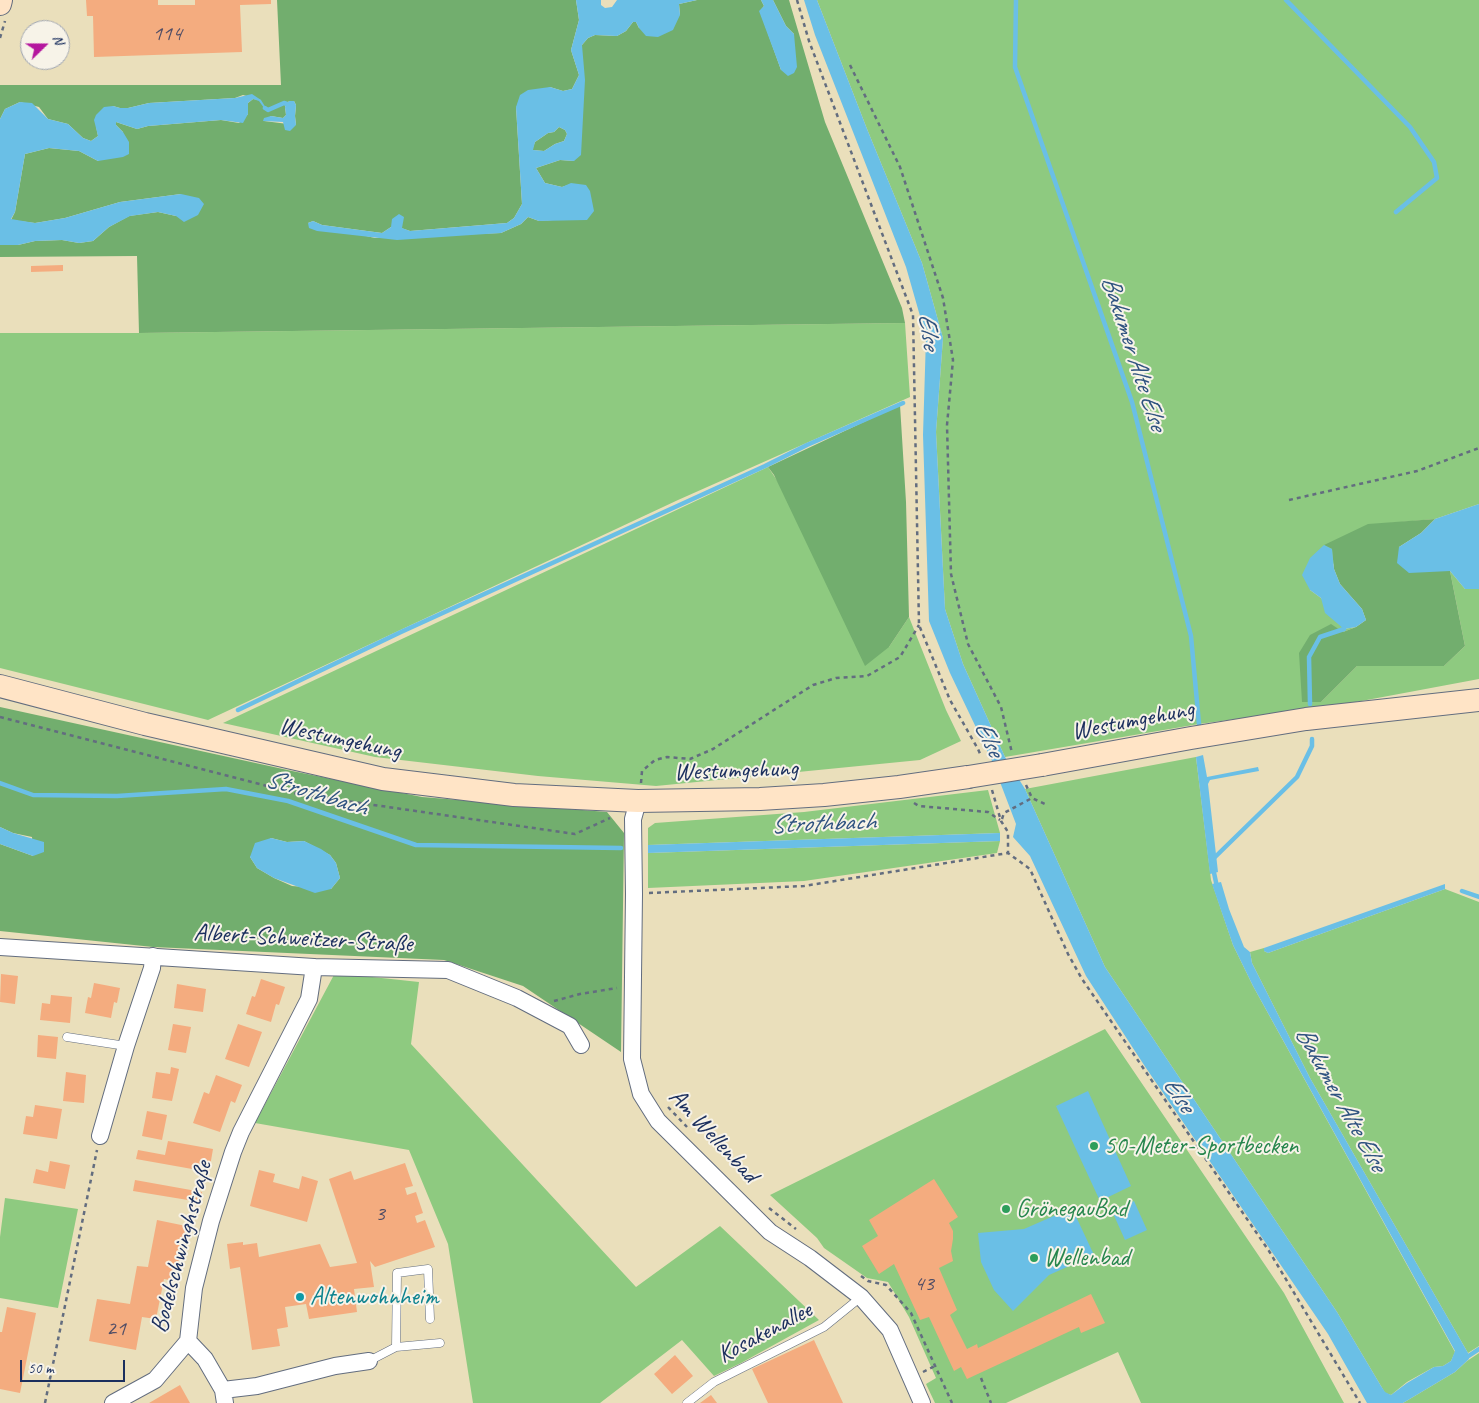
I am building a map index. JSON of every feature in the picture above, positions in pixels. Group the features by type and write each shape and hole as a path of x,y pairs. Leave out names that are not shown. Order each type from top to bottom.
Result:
{"main road":[{"path":"0,4 1,0"},
{"name":"Westumgehung","path":"0,686 145,724 384,779 636,810 899,788 1042,766 1201,736 1306,719 1479,700"}],"street":[{"name":"Am Wellenbad","path":"636,810 632,1059 641,1094 658,1121 770,1232 810,1258 861,1297 890,1330 922,1403"},
{"name":"Albert-Schweitzer-Straße","path":"0,947 314,967 448,970 517,998 570,1026 581,1045"},
{"path":"100,1136 126,1046 152,968 153,956"},
{"name":"Bodelschwinghstraße","path":"113,1403 155,1380 188,1341 194,1288 211,1221 233,1152 241,1132 309,999 314,967"},
{"path":"188,1341 205,1359 224,1396 335,1366 369,1361"}],"lane":[{"path":"67,1037 126,1046"},
{"path":"396,1347 396,1273 428,1270 430,1319"},
{"name":"Kosakenallee","path":"687,1403 714,1382 824,1327 861,1297"},
{"path":"369,1361 396,1347 440,1343"}],"path":[{"path":"797,0 809,41 913,316 919,625 950,700 978,749 981,758"},
{"path":"850,65 900,167 943,298 953,360 947,425 952,574 959,612 968,644 1000,707 1012,753"},
{"path":"1289,500 1417,471 1479,448"},
{"path":"0,717 298,794 575,834 614,817 636,810 642,771 655,760 667,757 690,759 714,749 813,685 836,678 867,676 900,658 919,625"},
{"path":"1024,780 1031,799"},
{"path":"990,784 1001,821"},
{"path":"910,798 919,806 988,812 996,816 1008,832 1008,853"},
{"path":"1001,821 1004,813 1031,799 1047,805"},
{"path":"634,894 804,886 1008,853 1030,869 1068,954 1082,979 1269,1251 1360,1403"},
{"path":"535,1007 580,994 633,986"},
{"path":"668,1107 688,1127"},
{"path":"45,1403 100,1136"},
{"path":"768,1207 797,1230"},
{"path":"860,1276 886,1285 911,1313 952,1403"},
{"path":"981,1378 991,1402 986,1403"}],"green space":[{"path":"277,0 576,0 579,20 571,50 579,75 572,89 563,91 550,87 516,107 522,204 514,218 507,223 410,231 391,227 382,233 322,225 313,221 308,223 375,238 501,233 521,224 528,217 539,221 553,220 571,184 562,187 545,183 536,168 560,160 574,161 582,45 588,38 595,35 617,36 626,31 633,22 636,22 639,28 680,15 679,4 697,0 761,0 764,6 760,11 781,70 794,34 786,26 773,0 789,0 825,122 902,308 905,323 139,333 137,256 0,257 0,245 18,245 35,241 62,240 79,243 93,241 109,227 129,216 158,212 176,216 181,194 120,202 65,218 35,223 11,220 15,212 25,154 49,148 79,151 98,161 123,132 116,125 116,122 137,129 148,126 221,120 239,123 248,114 248,103 253,99 261,100 243,95 235,98 149,103 128,108 113,106 96,126 98,136 91,141 83,138 68,124 48,119 39,107 20,102 5,109 0,119 0,85 281,85","holes":["289,101 294,101 296,105 296,125 264,121 271,116 283,118 286,115 285,107"]},
{"path":"817,0 1479,0 1479,504 1435,519 1368,525 1310,590 1321,598 1344,629 1356,627 1343,632 1321,702 1357,666 1444,666 1465,646 1450,571 1465,589 1479,589 1479,679 1340,705 1199,724 1005,757 963,664 945,609 936,432 943,338 922,263"},
{"path":"559,127 565,130 567,134 564,141 544,151 532,150 535,142 548,133 554,132"},
{"path":"905,323 910,397 678,500 208,720 0,668 0,333 139,333"},
{"path":"900,405 906,502 909,617 889,647 865,666 774,475 768,467"},
{"path":"768,467 889,647 909,617 946,710 961,741 920,760 656,786 538,776 375,757 223,723"},
{"path":"1435,519 1421,533 1399,547 1432,571 1450,571 1465,646 1444,666 1357,666 1321,702 1302,702 1299,653 1310,635 1331,624 1343,632 1356,627 1366,620 1362,609 1340,584 1334,569 1332,549 1324,545 1368,524"},
{"path":"0,707 292,771 422,797 607,812 624,833 621,1052 523,986 444,960 153,947 0,931 0,844 33,856 32,837 13,833 0,827","holes":["271,838 287,842 304,841 330,855 336,863 340,878 331,889 292,886 257,868 250,857"]},
{"path":"1196,757 1211,880 1233,945 1253,986 1455,1352 1451,1361 1443,1366 1434,1367 1407,1382 1391,1395 1385,1393 1337,1312 1105,967 1025,789"},
{"path":"988,790 1000,833 648,845 648,828 655,823 804,812"},
{"path":"1000,841 997,853 804,881 648,888 648,853"},
{"path":"1445,889 1479,902 1479,1346 1468,1353 1310,1078 1252,963 1250,952 1264,948 1264,951 1268,953"},
{"path":"335,973 419,982 411,1044 636,1287 720,1226 819,1320 714,1376 682,1340 600,1403 473,1403 448,1244 409,1150 255,1123"},
{"name":"GrönegauBad","path":"1105,1029 1284,1293 1344,1403 1141,1403 1118,1352 1006,1403 935,1403 926,1384 936,1378 909,1317 888,1282 867,1278 824,1248 817,1238 770,1195"},
{"path":"5,1198 78,1209 58,1308 0,1298 0,1237"},
{"path":"1479,1353 1479,1403 1403,1403 1455,1372"}],"water":[{"path":"576,0 601,0 601,5 605,8 612,7 617,0 697,0 679,4 680,15 673,30 658,37 646,36 636,22 633,22 626,31 617,36 595,35 588,38 582,45 585,80 581,155 574,161 560,160 536,168 545,183 562,187 571,183 586,185 590,191 594,211 587,220 539,221 528,217 521,224 501,233 397,240 317,231 309,228 308,223 313,221 322,225 382,233 391,227 392,219 399,214 404,217 402,228 410,231 507,223 514,218 522,204 516,107 520,95 528,90 550,87 563,91 572,89 579,75 571,50 579,20","holes":["559,127 565,130 567,134 564,141 544,151 533,150 535,142 548,133 554,132"]},
{"path":"761,0 773,0 786,26 794,34 797,67 794,73 788,76 781,70 759,11 764,6"},
{"name":"Else","path":"804,0 817,0 922,263 943,338 936,432 945,609 963,664 1005,757 1025,789 1105,967 1337,1312 1385,1392 1391,1395 1434,1367 1443,1366 1451,1361 1455,1351 1253,986 1233,945 1212,884 1221,882 1244,947 1250,952 1252,963 1310,1078 1468,1353 1469,1359 1455,1372 1403,1403 1367,1403 1328,1334 1146,1068 1086,976 1030,856 1013,837 1016,824 992,761 950,673 929,621 923,435 926,337 906,267 815,35"},
{"path":"252,94 261,100 266,108 259,101 253,99 248,103 248,114 243,123 221,120 148,126 137,129 116,122 116,125 129,142 129,154 123,157 98,161 79,151 49,148 25,154 15,212 11,219 35,223 65,218 120,202 181,194 199,198 204,204 198,215 184,222 176,216 158,212 130,216 109,227 93,241 79,243 62,240 35,241 18,245 0,245 0,119 5,109 20,102 32,103 48,119 68,124 83,138 91,141 98,136 94,120 104,107 128,108 149,103 235,98"},
{"path":"289,101 294,101 296,105 296,125 290,131 285,130 283,122 263,121 264,118 271,116 283,118 286,115 285,107"},
{"path":"1479,504 1479,589 1465,589 1450,571 1409,573 1397,563 1399,547 1421,533 1435,519"},
{"path":"1324,545 1332,549 1334,569 1340,584 1362,609 1366,620 1356,627 1344,629 1325,613 1321,598 1310,590 1302,575 1310,558"},
{"path":"1203,755 1207,777 1258,767 1259,771 1210,780 1208,784 1218,872 1210,874 1196,757"},
{"path":"0,827 44,842 44,852 33,856 0,844"},
{"path":"1000,833 1000,841 648,853 648,845"},
{"path":"271,838 287,842 304,841 321,849 330,855 336,863 340,878 331,889 315,893 274,878 257,868 250,857 255,843"},
{"path":"1445,884 1445,889 1268,953 1264,951 1264,948"},
{"name":"50-Meter-Sportbecken","path":"1088,1091 1131,1186 1100,1201 1056,1106"},
{"path":"1134,1201 1147,1230 1125,1240 1112,1211"},
{"name":"Wellenbad","path":"1072,1208 1094,1255 1049,1275 1013,1311 994,1290 981,1262 978,1233 1024,1229"}],"building":[{"path":"86,0 158,0 158,5 195,5 195,0 271,0 271,4 240,5 242,52 94,57 93,16 87,16"},
{"path":"63,265 63,271 31,272 31,266"},
{"path":"1,974 18,976 15,1004 0,1002"},
{"path":"261,979 285,987 279,1005 276,1004 271,1022 246,1014 252,996 255,997"},
{"path":"94,983 120,988 117,1003 114,1002 111,1018 85,1013 88,997 91,998"},
{"path":"177,984 206,989 203,1012 174,1008"},
{"path":"51,995 72,997 70,1023 40,1020 42,1003 50,1004"},
{"path":"173,1024 191,1027 186,1053 168,1050"},
{"path":"238,1024 262,1032 249,1067 225,1059"},
{"path":"38,1035 58,1037 56,1059 37,1057"},
{"path":"171,1067 179,1069 172,1101 152,1098 156,1072 170,1074"},
{"path":"66,1072 86,1075 84,1103 63,1101"},
{"path":"216,1075 242,1085 235,1103 231,1101 220,1132 193,1123 204,1092 209,1094"},
{"path":"35,1105 62,1109 57,1139 23,1134 26,1116 33,1117"},
{"path":"147,1111 167,1115 162,1140 142,1136"},
{"path":"168,1141 213,1149 209,1172 136,1159 138,1150 165,1155"},
{"path":"50,1161 70,1165 65,1189 33,1183 36,1169 48,1172"},
{"path":"405,1163 413,1186 405,1188 407,1195 416,1192 423,1213 415,1216 417,1223 425,1220 435,1247 375,1267 370,1261 374,1287 354,1289 357,1312 309,1319 306,1304 285,1307 288,1327 277,1329 280,1346 252,1350 240,1267 230,1269 227,1244 243,1242 243,1245 257,1243 259,1257 320,1244 330,1267 357,1263 329,1179 351,1171 354,1180"},
{"path":"259,1170 275,1174 273,1182 299,1189 302,1176 318,1181 307,1222 250,1206"},
{"name":"GrönegauBad","path":"934,1179 958,1217 949,1223 953,1231 951,1251 953,1261 939,1268 957,1310 950,1315 967,1349 977,1344 978,1348 1091,1294 1105,1323 1081,1333 1079,1327 967,1379 961,1367 954,1371 929,1317 920,1320 894,1264 879,1274 862,1246 878,1236 869,1220"},
{"path":"135,1180 202,1192 200,1202 133,1191"},
{"path":"157,1220 186,1226 175,1281 164,1279 156,1319 142,1317 136,1350 89,1341 97,1299 130,1304 137,1266 148,1267"},
{"path":"7,1307 36,1313 20,1393 0,1389 0,1332 2,1332"},
{"path":"814,1340 843,1403 768,1403 752,1369"},
{"path":"675,1355 693,1376 672,1394 654,1374"},
{"path":"180,1385 190,1403 149,1403"},
{"path":"711,1395 717,1403 700,1403"}],"waterway":[{"name":"Bakumer Alte Else","path":"1016,0 1015,67 1132,402 1191,636 1199,724"},
{"path":"1286,0 1410,127 1434,162 1437,178 1396,212"},
{"path":"265,108 268,110 284,103 287,104"},
{"path":"238,710 401,632 765,466 807,445 903,403"},
{"path":"1310,704 1309,657 1320,637 1344,629"},
{"path":"1212,860 1297,777 1312,746 1312,739"},
{"name":"Strothbach","path":"0,783 33,795 117,796 226,789 288,801 416,845 621,848"},
{"name":"Bakumer Alte Else","path":"1213,868 1217,887"},
{"path":"1462,891 1479,897"},
{"path":"1464,1359 1479,1349"}],"place":[{"name":"50-Meter-Sportbecken","path":"1094,1146"},
{"name":"GrönegauBad","path":"1006,1209"},
{"name":"Wellenbad","path":"1034,1258"},
{"name":"Altenwohnheim","path":"300,1297"}]}
